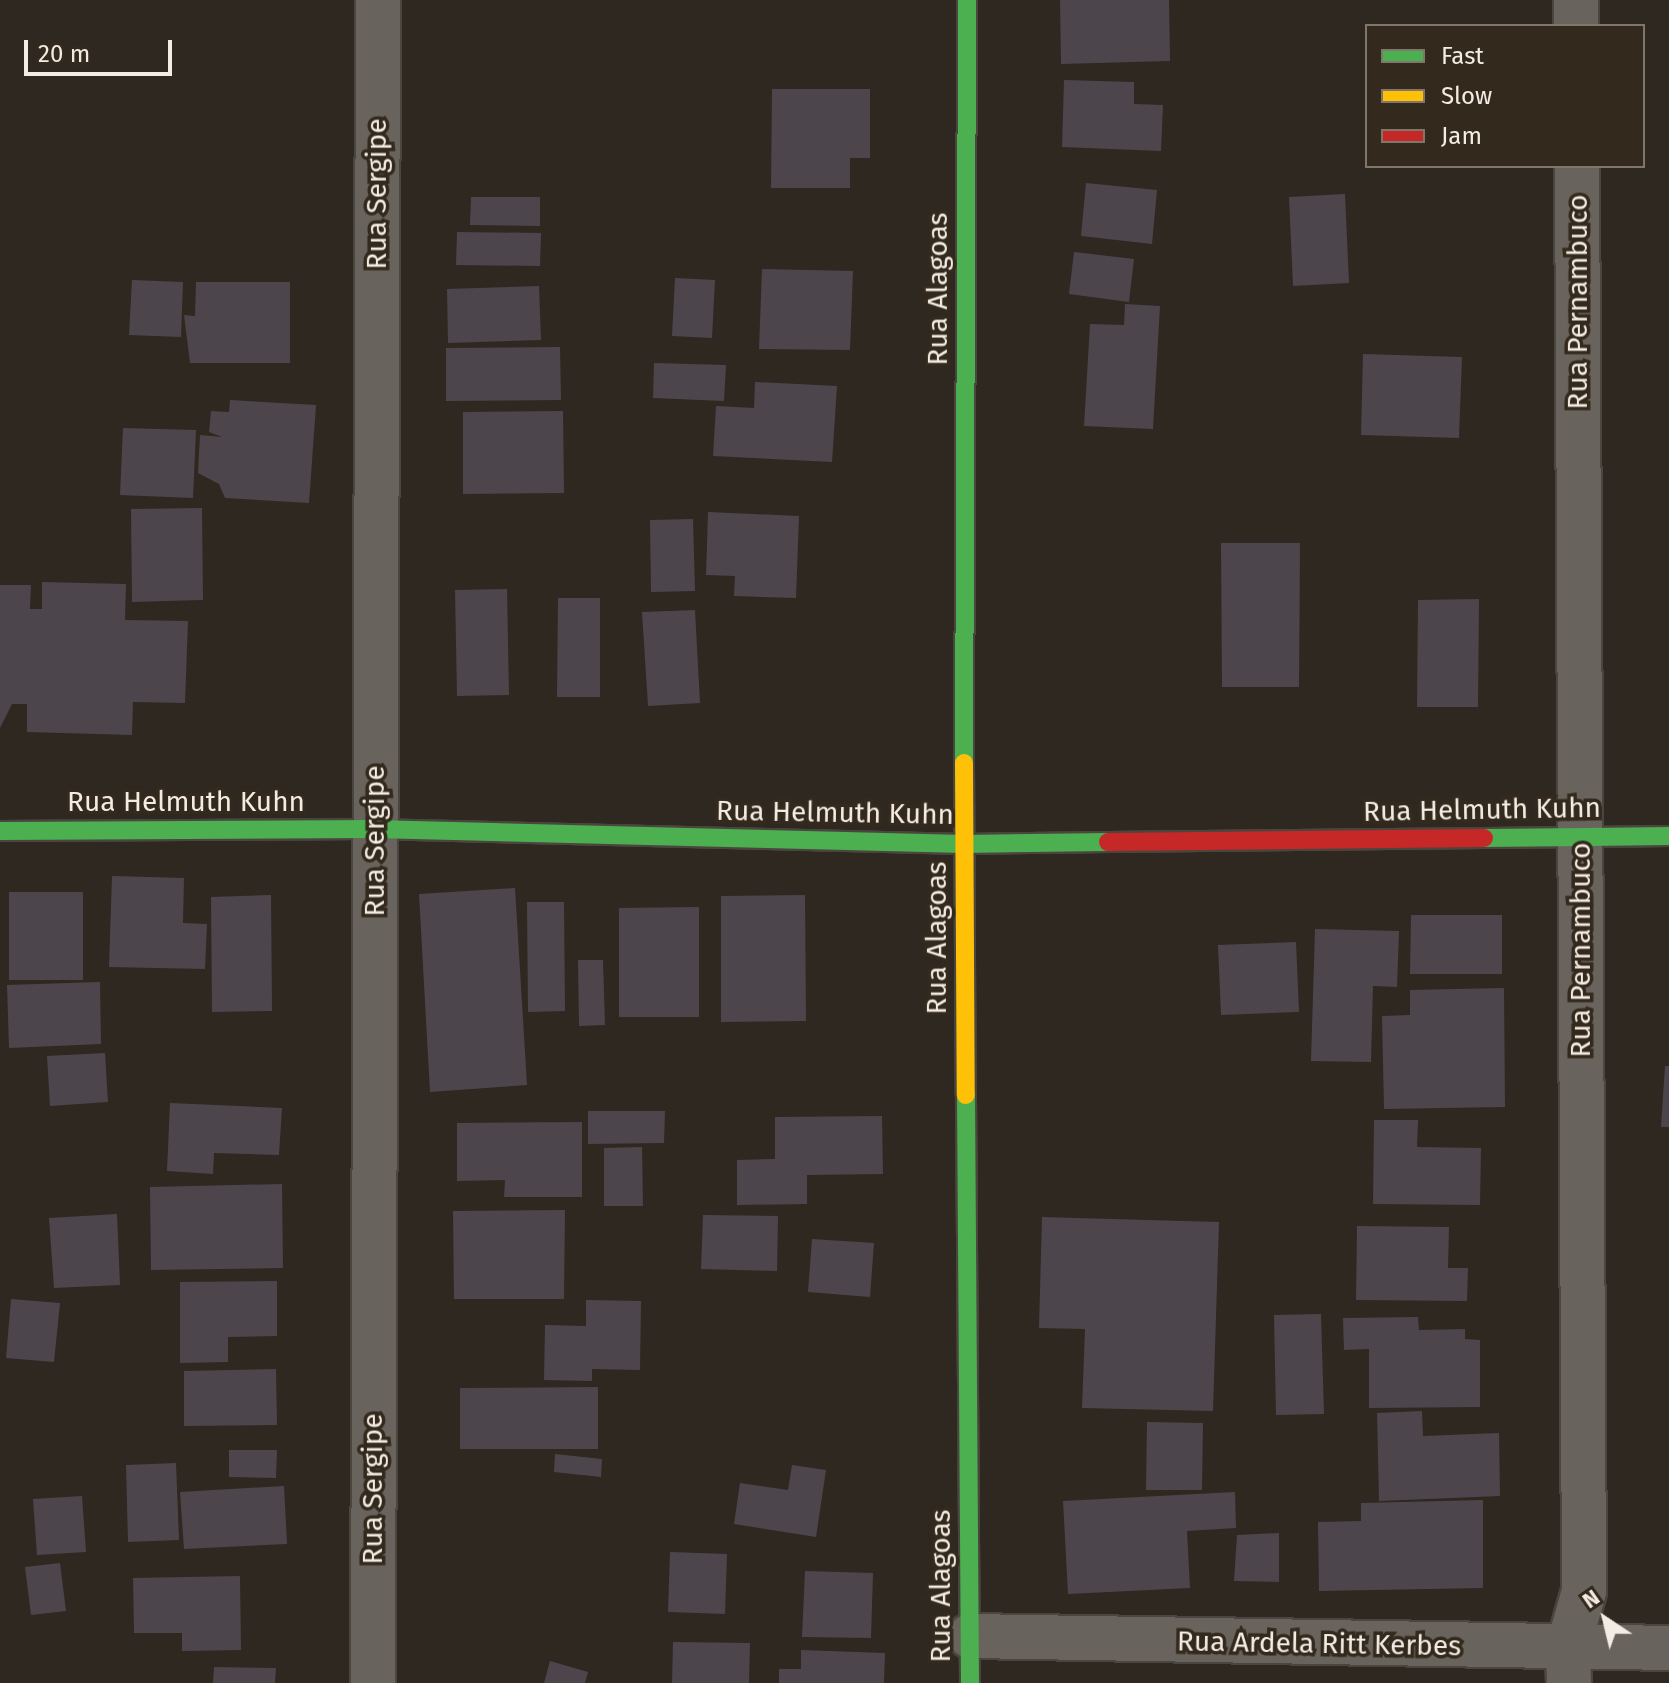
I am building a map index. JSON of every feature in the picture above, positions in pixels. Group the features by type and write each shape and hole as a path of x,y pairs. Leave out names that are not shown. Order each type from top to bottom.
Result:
{"street":[{"name":"Rua Sergipe","path":"373,1683 378,0"},
{"name":"Rua Alagoas","path":"967,0 964,844 970,1683"},
{"path":"1576,0 1576,24"},
{"name":"Rua Pernambuco","path":"1568,1666 1584,1591 1577,168"},
{"name":"Rua Helmuth Kuhn","path":"0,831 375,829 964,844 1669,836"},
{"name":"Rua Ardela Ritt Kerbes","path":"970,1636 1568,1666 1669,1648"}],"building":[{"path":"1060,0 1169,0 1170,61 1061,64"},
{"path":"1064,80 1134,82 1134,104 1163,105 1161,151 1062,147"},
{"path":"772,89 870,89 870,158 850,158 850,188 771,188"},
{"path":"1086,183 1157,190 1152,244 1081,236"},
{"path":"1345,194 1349,283 1293,286 1289,197"},
{"path":"471,197 540,197 540,226 470,225"},
{"path":"457,232 541,233 540,266 456,265"},
{"path":"1074,252 1134,259 1129,302 1069,294"},
{"path":"762,269 853,271 850,350 759,349"},
{"path":"675,278 715,280 712,338 672,336"},
{"path":"132,280 183,282 181,337 129,335"},
{"path":"196,282 290,282 290,363 190,363 184,315 195,316"},
{"path":"539,286 541,340 448,343 447,289"},
{"path":"1125,304 1160,306 1153,429 1084,426 1090,324 1124,325"},
{"path":"560,347 561,400 446,401 446,348"},
{"path":"1363,354 1462,357 1459,438 1361,435"},
{"path":"654,363 726,365 724,401 653,398"},
{"path":"755,382 837,386 832,462 713,456 716,406 754,408"},
{"path":"230,400 316,405 309,503 225,498 219,484 198,473 200,435 222,437 209,432 211,411 229,412"},
{"path":"563,411 564,493 463,494 463,412"},
{"path":"123,428 196,430 193,498 120,495"},
{"path":"202,508 203,600 132,602 131,509"},
{"path":"708,512 799,516 796,598 734,596 735,576 706,575"},
{"path":"693,519 695,591 651,592 650,520"},
{"path":"1221,543 1300,543 1299,687 1222,687"},
{"path":"42,582 126,584 125,620 188,621 185,703 133,702 132,735 27,732 27,704 12,704 0,728 0,585 31,585 30,609 42,609"},
{"path":"507,589 509,695 457,696 455,590"},
{"path":"558,598 600,598 600,697 557,697"},
{"path":"1479,599 1478,707 1417,707 1418,600"},
{"path":"695,610 700,703 648,706 642,612"},
{"path":"112,876 184,878 183,923 207,924 205,969 109,967"},
{"path":"515,888 527,1085 430,1092 419,894"},
{"path":"9,892 83,892 83,980 9,980"},
{"path":"271,895 272,1011 212,1012 211,897"},
{"path":"805,895 806,1021 721,1022 721,896"},
{"path":"527,902 564,902 565,1011 528,1012"},
{"path":"699,907 699,1017 619,1017 619,908"},
{"path":"1411,915 1502,915 1502,974 1410,974"},
{"path":"1315,929 1399,931 1397,987 1373,986 1371,1062 1311,1061"},
{"path":"1296,942 1299,1012 1221,1015 1218,945"},
{"path":"578,960 603,960 605,1025 579,1026"},
{"path":"100,982 101,1044 9,1048 7,985"},
{"path":"1504,988 1505,1107 1384,1109 1382,1016 1410,1015 1410,990"},
{"path":"105,1053 108,1102 50,1106 47,1056"},
{"path":"1665,1066 1669,1066 1669,1127 1661,1127"},
{"path":"170,1103 282,1108 279,1155 214,1153 213,1174 167,1171"},
{"path":"588,1111 665,1111 664,1143 588,1144"},
{"path":"882,1116 883,1174 807,1175 807,1204 737,1205 737,1160 775,1159 775,1117"},
{"path":"1374,1120 1418,1120 1417,1147 1481,1148 1480,1205 1373,1204"},
{"path":"582,1122 582,1197 504,1197 505,1180 457,1181 457,1123"},
{"path":"642,1147 643,1206 604,1206 604,1148"},
{"path":"282,1184 283,1268 151,1270 150,1187"},
{"path":"565,1210 564,1299 454,1299 453,1211"},
{"path":"117,1214 120,1285 54,1288 49,1218"},
{"path":"703,1215 778,1216 777,1271 701,1269"},
{"path":"1042,1217 1219,1222 1213,1411 1082,1408 1085,1329 1039,1328"},
{"path":"1357,1226 1449,1227 1448,1268 1468,1268 1467,1301 1356,1300"},
{"path":"812,1239 874,1243 870,1297 808,1292"},
{"path":"277,1281 277,1336 228,1337 228,1362 180,1363 180,1282"},
{"path":"11,1299 60,1303 54,1362 6,1358"},
{"path":"586,1300 641,1301 640,1370 592,1369 592,1381 544,1380 545,1325 586,1326"},
{"path":"1321,1314 1324,1414 1276,1415 1274,1315"},
{"path":"1418,1317 1419,1330 1465,1329 1465,1339 1480,1340 1480,1407 1369,1408 1369,1349 1344,1350 1343,1318"},
{"path":"276,1369 277,1425 184,1426 184,1371"},
{"path":"598,1387 598,1449 460,1449 460,1388"},
{"path":"1422,1411 1423,1436 1499,1433 1500,1496 1379,1501 1377,1413"},
{"path":"1147,1422 1203,1423 1202,1490 1146,1490"},
{"path":"229,1450 277,1450 276,1478 229,1477"},
{"path":"555,1454 602,1459 601,1477 554,1472"},
{"path":"176,1463 179,1540 128,1542 126,1465"},
{"path":"792,1465 826,1470 816,1537 734,1524 740,1483 788,1490"},
{"path":"284,1486 287,1544 184,1549 180,1492"},
{"path":"1235,1492 1236,1528 1187,1531 1190,1588 1068,1594 1063,1501"},
{"path":"82,1496 86,1552 37,1555 33,1499"},
{"path":"1483,1500 1483,1588 1319,1591 1318,1522 1361,1521 1361,1503"},
{"path":"1279,1533 1279,1582 1234,1581 1237,1535"},
{"path":"670,1552 727,1554 725,1614 668,1612"},
{"path":"60,1563 66,1611 31,1615 25,1567"},
{"path":"805,1571 873,1573 871,1638 802,1637"},
{"path":"240,1576 241,1650 182,1651 182,1633 134,1633 133,1578"},
{"path":"673,1642 750,1643 749,1683 672,1683"},
{"path":"801,1650 885,1653 884,1683 779,1683 779,1669 801,1669"},
{"path":"550,1661 588,1672 585,1683 544,1683"},
{"path":"214,1667 276,1668 275,1683 213,1683"}],"traffic: fast":[{"path":"964,763 967,0"},
{"path":"0,831 375,829 964,844 1108,842"},
{"path":"1484,838 1669,836"},
{"path":"966,1095 970,1683"}],"traffic: slow":[{"path":"964,763 966,1095"}],"traffic: jam":[{"path":"1108,842 1484,838"}]}
